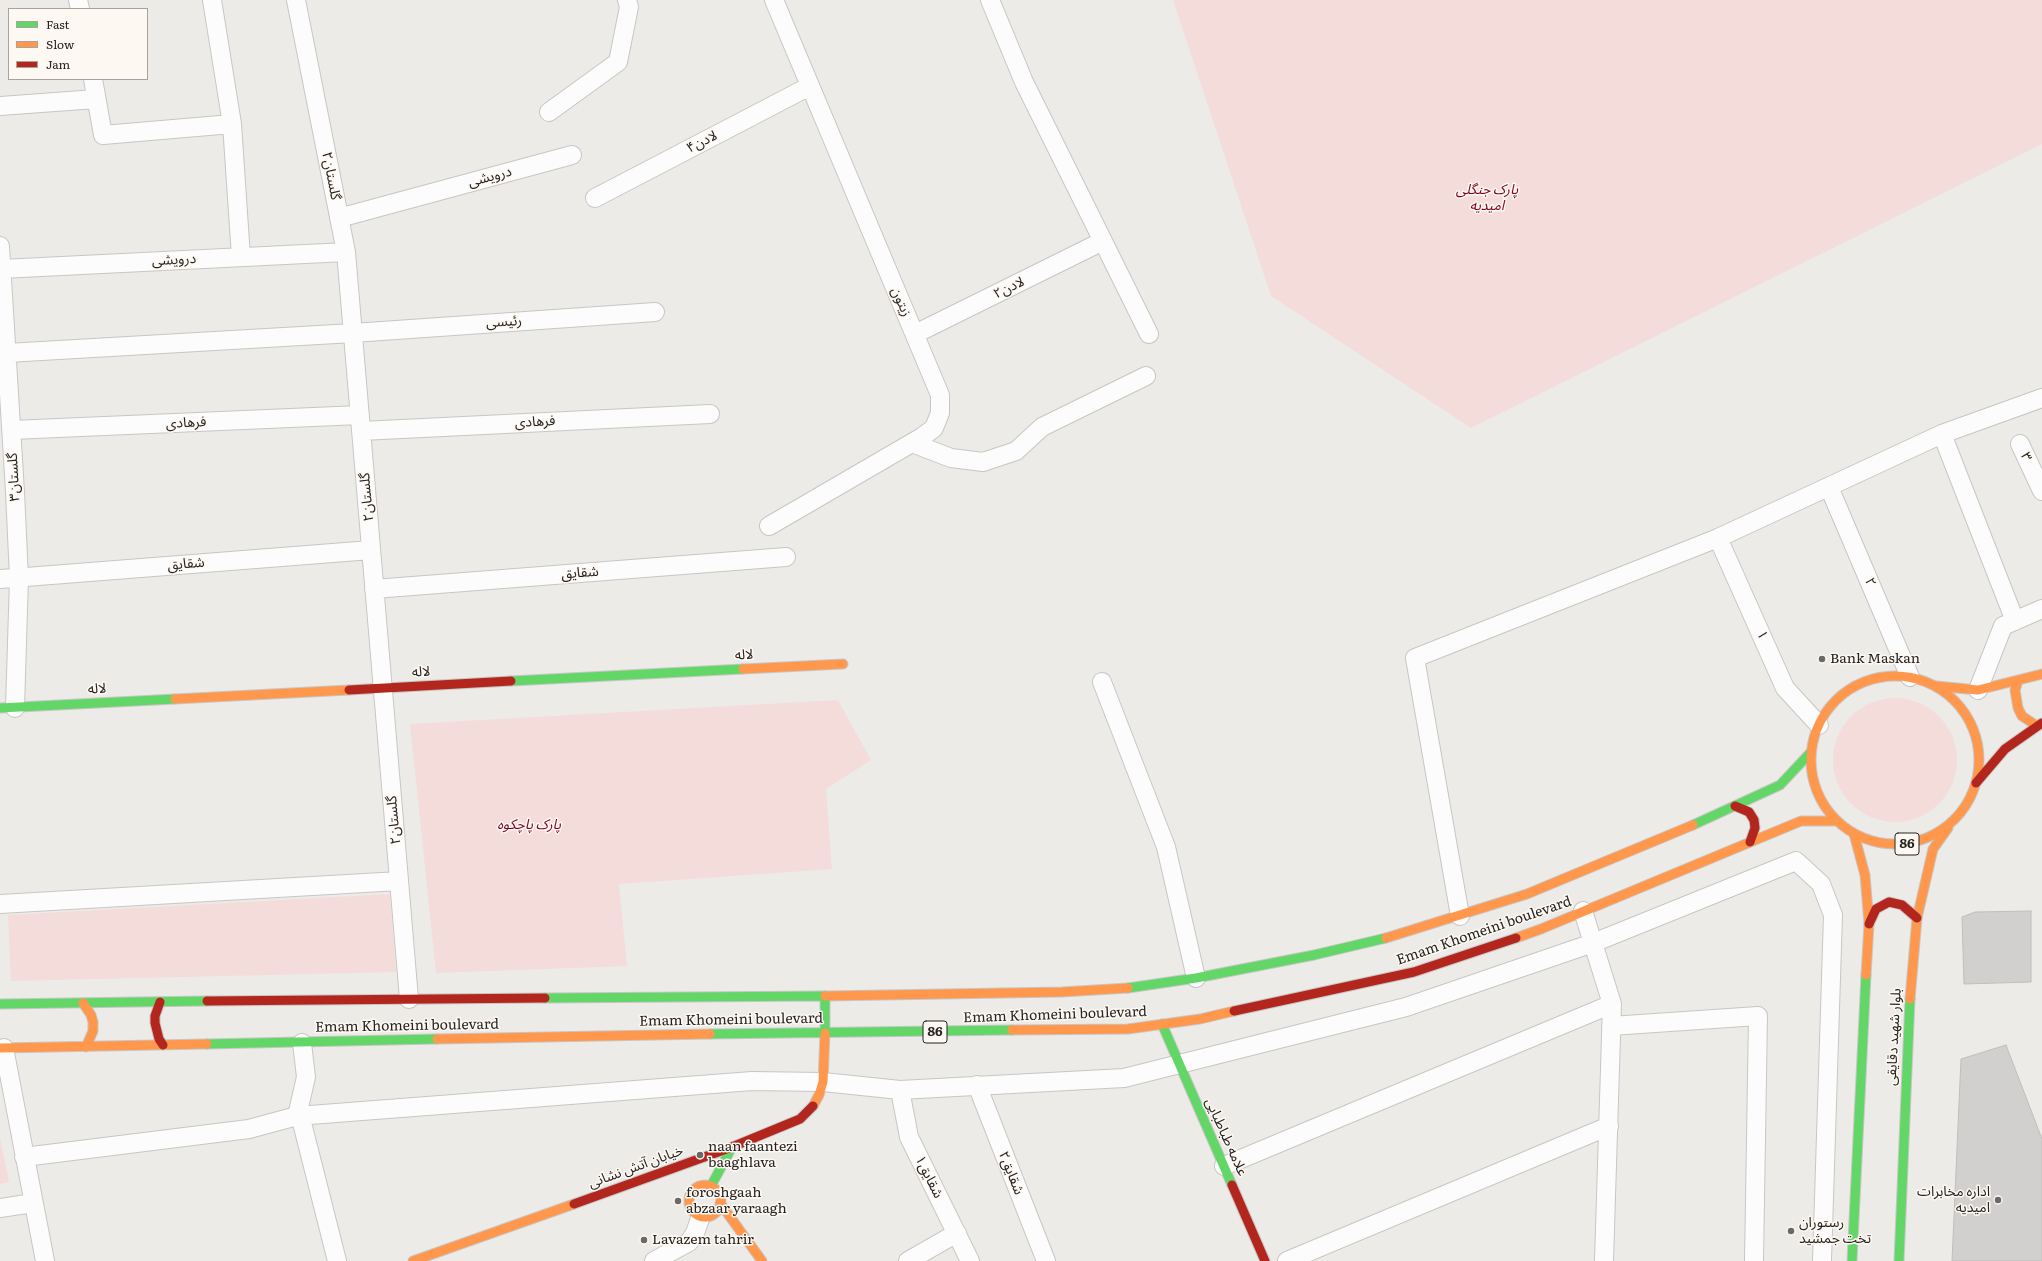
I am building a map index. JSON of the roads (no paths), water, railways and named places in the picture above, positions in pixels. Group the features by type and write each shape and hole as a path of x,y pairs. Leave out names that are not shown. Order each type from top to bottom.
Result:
{"main road":[{"name":"لاله","path":"8,708 843,664"},
{"name":"86","path":"2039,725 2004,749 1976,783 1966,805 1952,823 1930,837 1905,844 1878,843 1854,834 1836,821 1821,801 1812,777 1811,752 1818,725 1834,702 1856,685 1883,676 1910,677 1936,686 1978,690 2042,674"},
{"path":"2018,681 2015,690 2018,708 2022,716 2039,725"},
{"name":"86","path":"1936,686 1958,704 1973,728 1979,755 1976,783"},
{"name":"Emam Khomeini boulevard","path":"0,1004 825,996 1062,992 1123,989 1196,978 1403,934 1527,894 1735,806 1780,785 1811,752"},
{"path":"1735,806 1749,812 1754,820 1755,828 1750,842"},
{"name":"Emam Khomeini boulevard","path":"2,1048 1128,1029 1200,1019 1414,972 1541,929 1801,821 1836,821"},
{"name":"بلوار شهید دقایقی","path":"1899,1261 1908,1017 1916,918 1933,849 1952,823"},
{"path":"1852,1261 1869,924 1866,875 1854,834"},
{"path":"1869,924 1876,909 1888,902 1902,905 1916,918"},
{"name":"خیابان آتش نشانی","path":"413,1261 653,1176 732,1147 800,1119 810,1110 819,1095 823,1082 825,996"},
{"path":"160,1002 155,1016 155,1023 159,1039 163,1045"},
{"path":"83,1003 88,1008 93,1022 93,1031 86,1046"},
{"name":"علامه طباطبایی","path":"1162,1024 1178,1065 1265,1261"},
{"path":"711,1186 732,1147"},
{"path":"653,1176 666,1181"},
{"path":"701,1185 711,1186 719,1193 719,1208 711,1215 701,1216 696,1214 690,1206 689,1190 701,1185"},
{"path":"720,1203 762,1261"}],"street":[{"path":"212,0 232,124 241,257"},
{"name":"گلستان۲","path":"296,0 346,252 374,589 384,688 409,999"},
{"path":"549,112 618,62 628,7 627,0"},
{"name":"زیتون","path":"769,526 934,428 940,413 940,395 774,0"},
{"path":"990,0 1024,82 1149,334"},
{"path":"92,80 103,135 232,124"},
{"name":"لادن۴","path":"595,198 810,86"},
{"path":"0,106 96,99"},
{"name":"درویشی","path":"339,218 572,155"},
{"name":"لادن۲","path":"915,334 1103,241"},
{"name":"گلستان۳","path":"0,246 12,430 19,578 8,708"},
{"name":"درویشی","path":"2,269 346,252"},
{"name":"رئیسی","path":"7,353 353,333 655,312"},
{"path":"912,442 951,458 983,462 1016,451 1042,427 1146,376"},
{"path":"1460,916 1415,658 1718,538 1942,434 2042,398"},
{"name":"فرهادی","path":"12,430 710,414"},
{"path":"1942,434 2014,621"},
{"name":"۳","path":"2020,444 2042,491"},
{"name":"۲","path":"1829,487 1910,677"},
{"name":"۱","path":"1718,538 1785,688 1818,725"},
{"name":"شقایق","path":"0,579 371,550"},
{"name":"شقایق","path":"374,589 786,557"},
{"path":"1978,690 2003,626 2042,609"},
{"path":"1102,682 1166,847 1196,978"},
{"path":"24,1157 249,1129 299,1116 752,1082 823,1082 900,1090 1124,1078 1406,1007 1593,943 1796,861 1821,884 1833,915 1822,1261"},
{"path":"0,904 399,881"},
{"path":"1583,912 1612,1004 1604,1261"},
{"path":"1224,1166 1612,1004"},
{"path":"1611,1026 1758,1016 1754,1261"},
{"path":"302,1043 306,1077 299,1116 337,1261"},
{"path":"2,1048 45,1261"},
{"name":"شقایق۲","path":"976,1085 1046,1261"},
{"name":"شقایق۱","path":"900,1090 909,1137 970,1261"},
{"path":"1286,1261 1609,1126"},
{"path":"0,1208 33,1203"},
{"path":"654,1261 689,1242 695,1233 701,1216"},
{"path":"908,1261 957,1233"}],"place":[{"name":"Bank Maskan","path":"1822,659"},
{"name":"naan faantezi baaghlava","path":"700,1155"},
{"name":"اداره مخابرات امیدیه","path":"1998,1200"},
{"name":"foroshgaah abzaar yaraagh","path":"678,1201"},
{"name":"رستوران تخت جمشید","path":"1791,1231"},
{"name":"Lavazem tahrir","path":"644,1240"}],"park label":[{"name":"پارک جنگلی امیدیه","path":"1487,198"},
{"name":"پارک پاچکوه","path":"529,825"}]}
